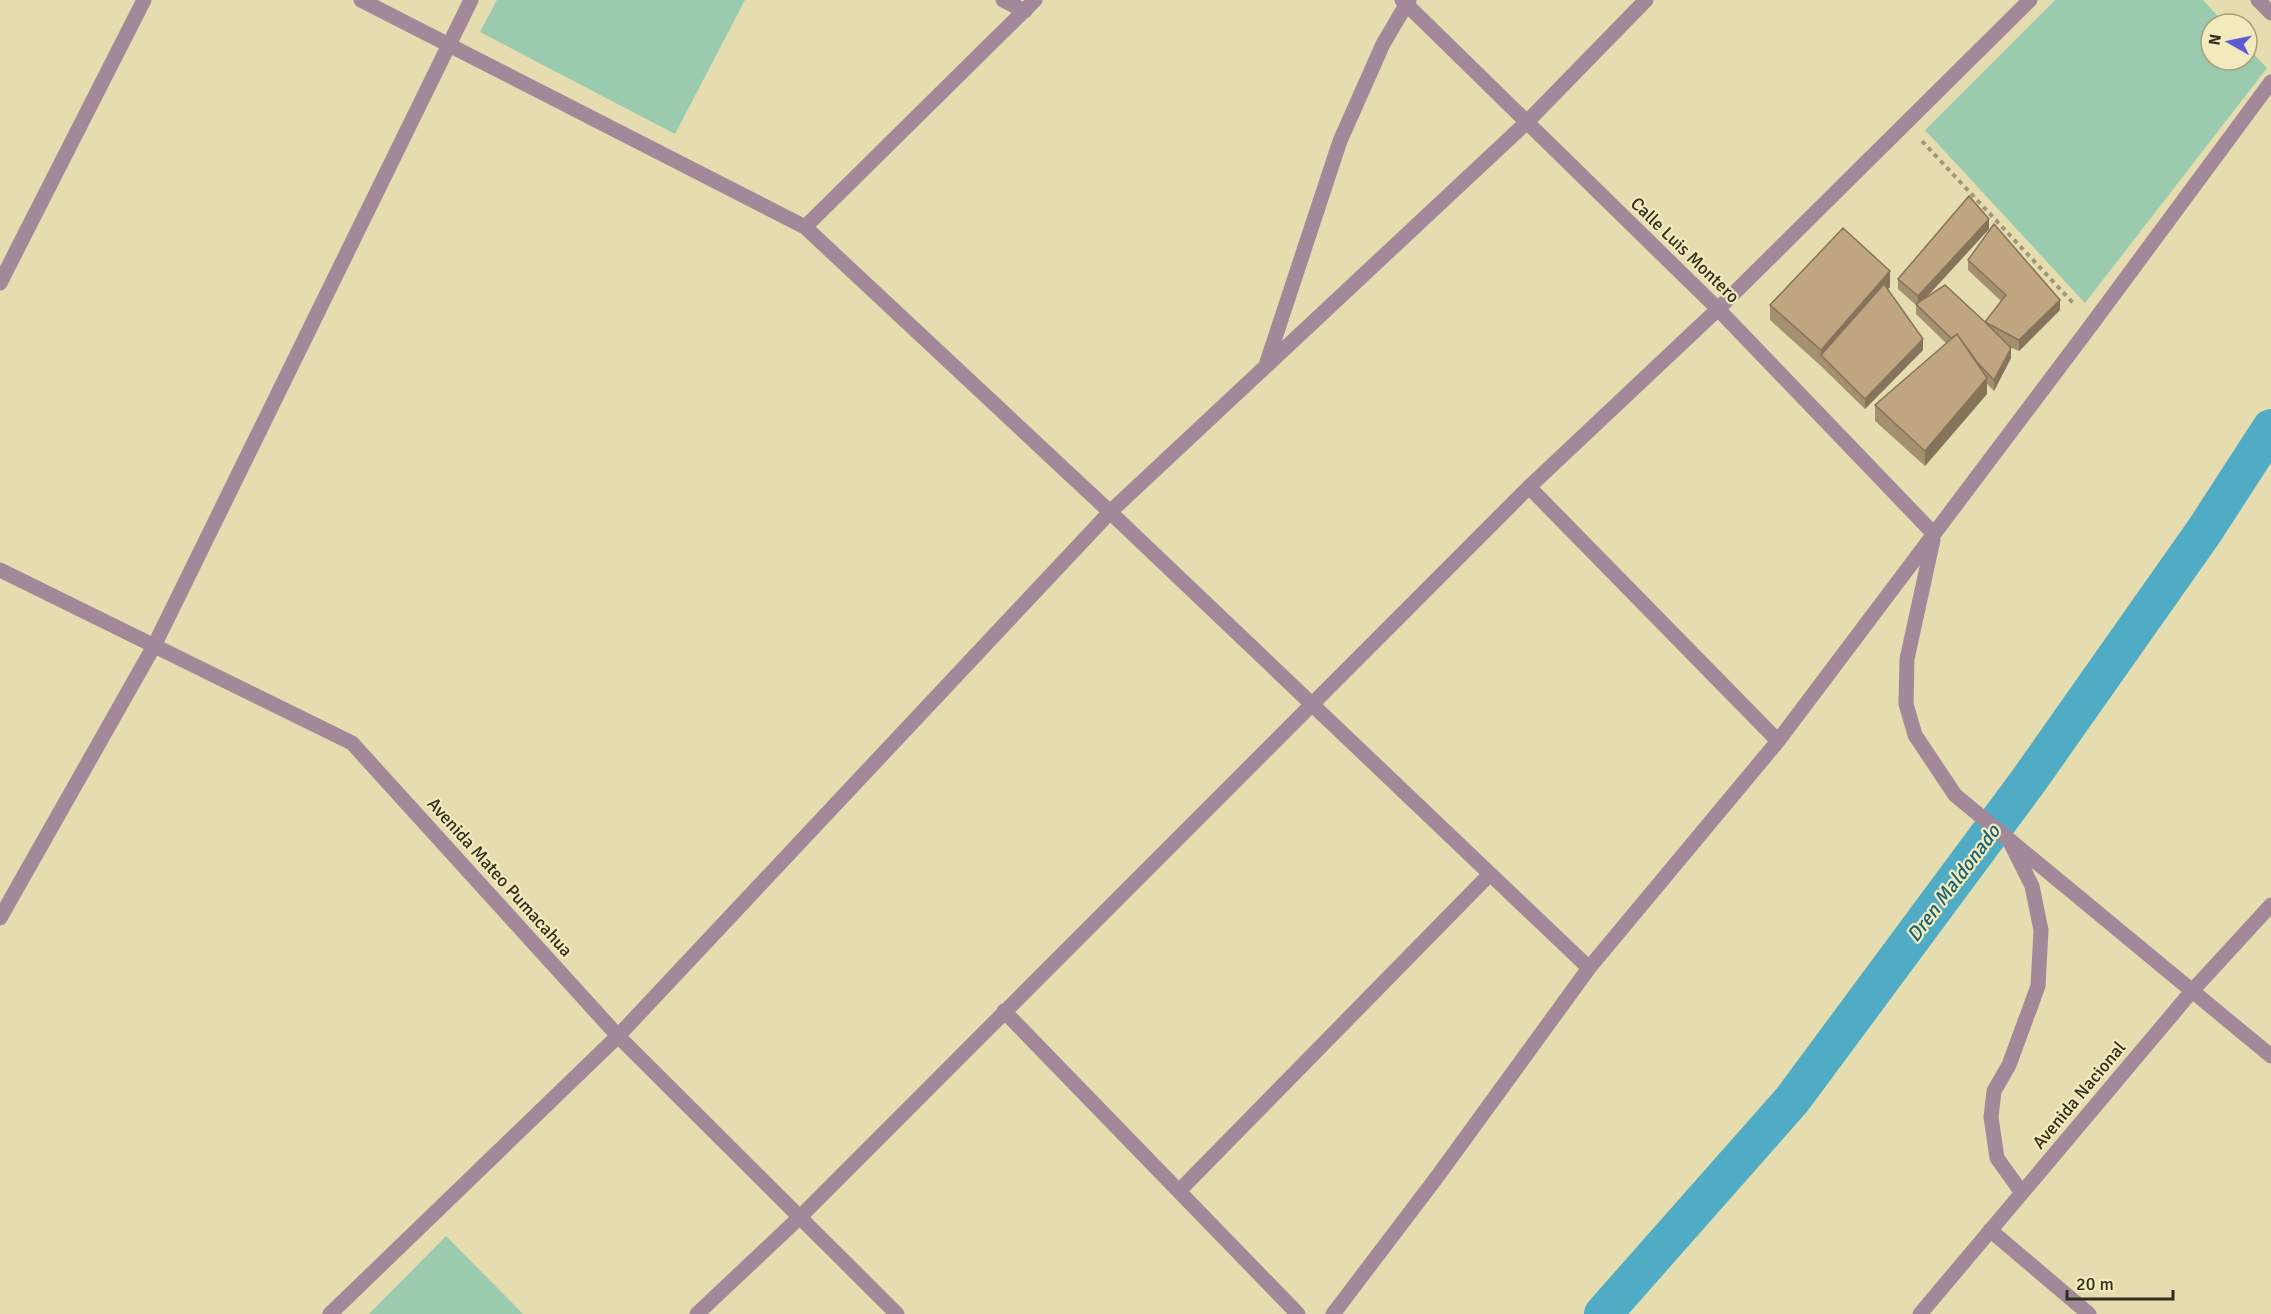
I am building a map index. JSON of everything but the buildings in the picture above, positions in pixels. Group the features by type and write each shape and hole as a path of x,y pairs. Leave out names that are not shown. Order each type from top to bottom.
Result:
{"street":[{"path":"0,283 144,0"},
{"path":"361,0 805,227 1110,512 1589,968"},
{"path":"0,918 154,646 471,0"},
{"path":"1003,0 1030,5"},
{"path":"330,1314 618,1036 1110,512 1527,122 1646,0"},
{"path":"697,1314 801,1216 1529,488 1718,309 2030,0"},
{"path":"2258,0 2271,13"},
{"path":"1266,365 1340,141 1383,44 1406,1"},
{"name":"Calle Luis Montero","path":"1406,1 1718,309 1934,534"},
{"path":"805,227 1030,5"},
{"path":"1333,1314 1437,1177 1589,968 1778,741 2271,82"},
{"path":"1529,488 1778,741"},
{"path":"1934,534 1907,659 1906,704 1915,735 1956,795 2271,1056"},
{"name":"Avenida Mateo Pumacahua","path":"0,570 352,743 618,1036 897,1314"},
{"path":"2008,839 2032,886 2041,930 2038,986 2009,1065 1994,1091 1991,1117 1997,1158 2022,1193"},
{"path":"1179,1191 1490,874"},
{"name":"Avenida Nacional","path":"1920,1314 2192,991 2271,905"},
{"path":"1004,1011 1298,1314"},
{"path":"1990,1230 2089,1314"}],"path":[{"path":"1905,123 2092,324"}],"green space":[{"path":"497,0 745,0 675,134 480,32"},
{"path":"2055,0 2203,0 2214,12 2199,12 2199,72 2259,72 2259,60 2267,68 2085,303 1925,130"},
{"path":"446,1236 523,1314 369,1314"}],"waterway":[{"name":"Dren Maldonado","path":"1603,1314 1792,1100 2029,780 2205,530 2271,428"}]}
